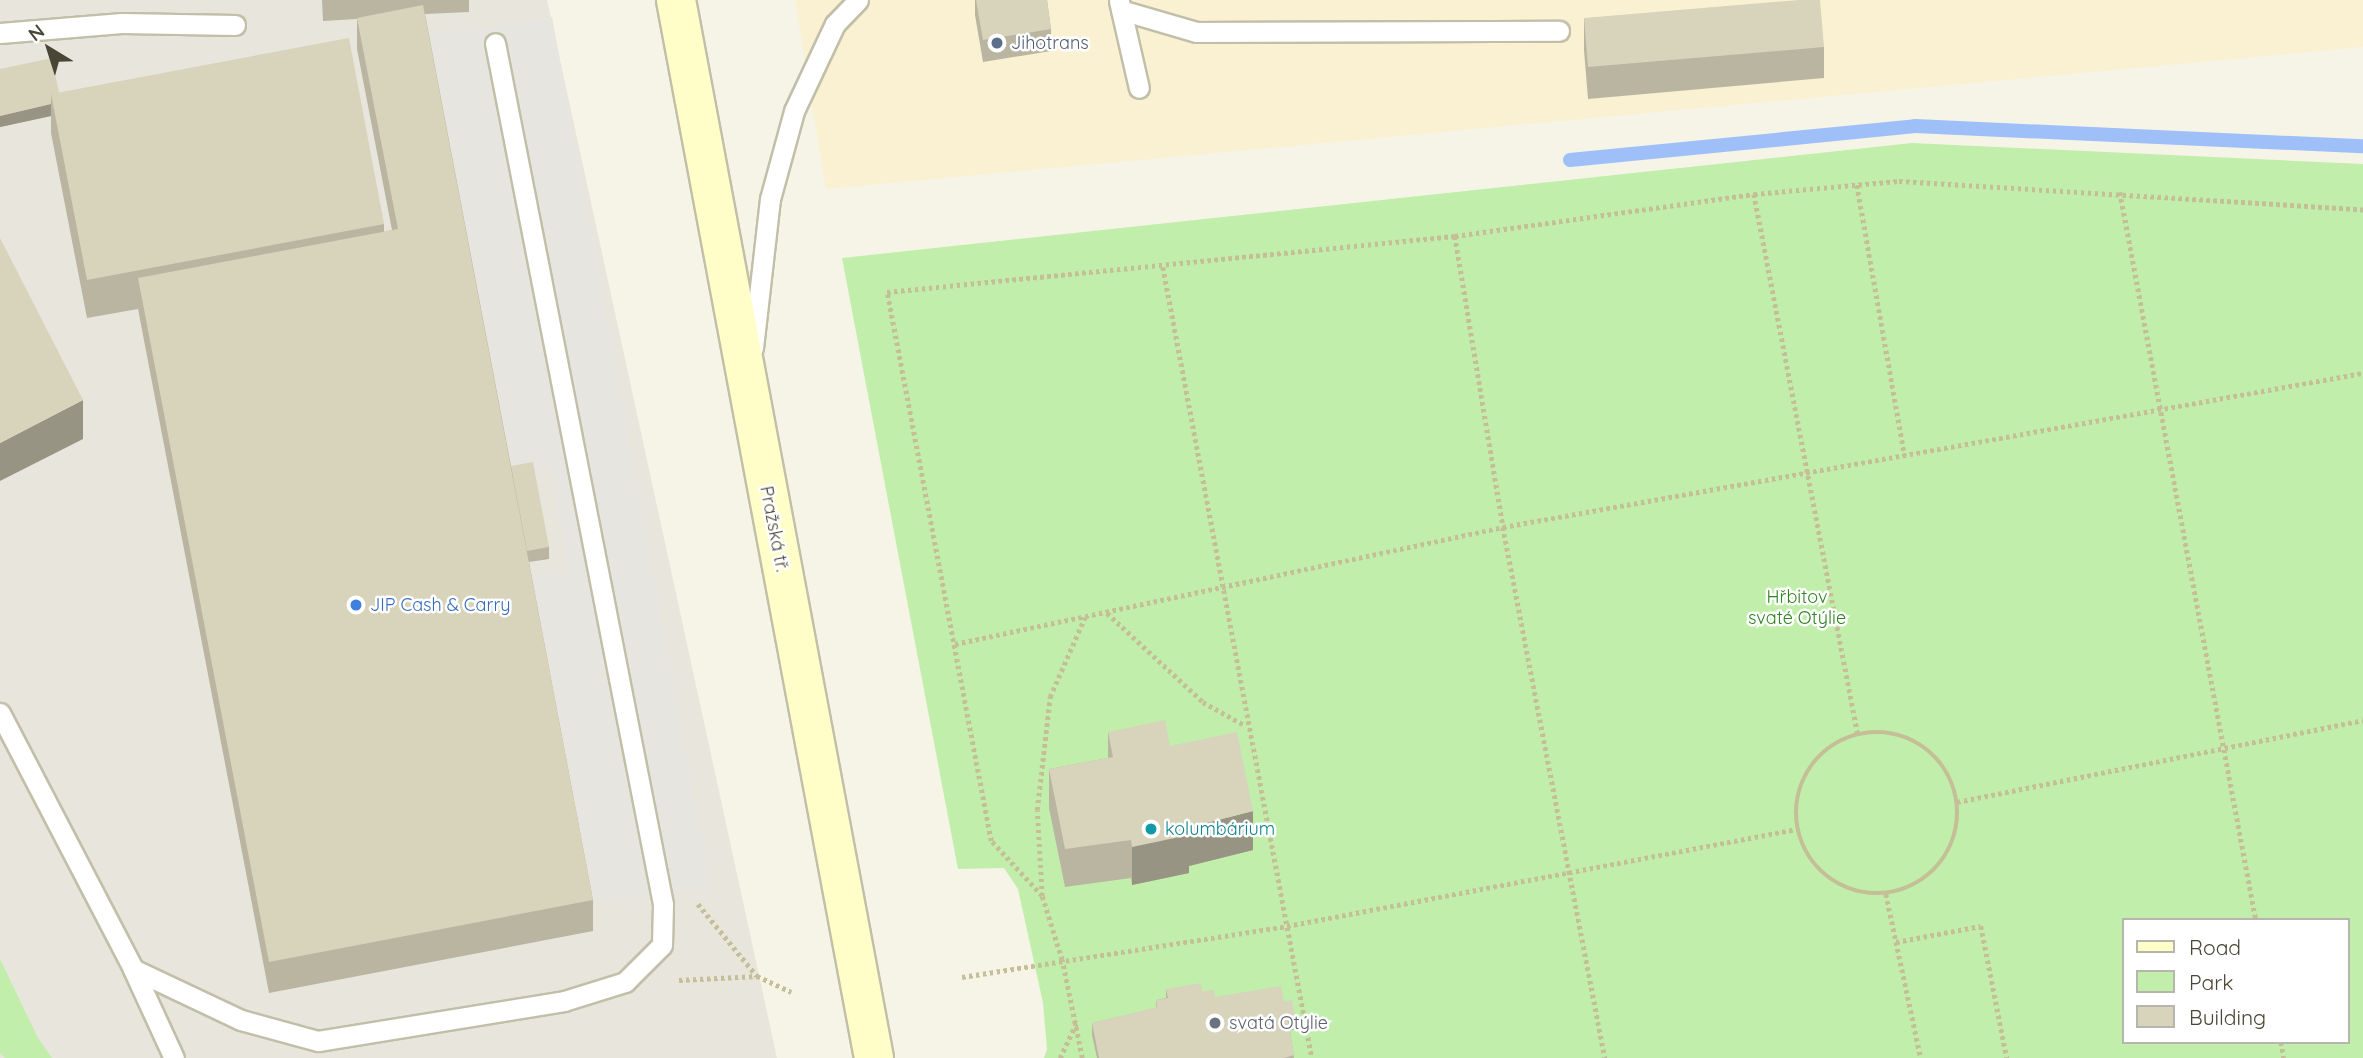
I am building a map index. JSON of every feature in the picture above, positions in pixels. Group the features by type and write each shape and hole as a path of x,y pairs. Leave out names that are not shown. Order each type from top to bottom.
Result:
{"main road":[{"name":"Pražská tř.","path":"676,0 874,1058"}],"lane":[{"path":"748,388 770,199 794,111 835,24 858,0"},
{"path":"1120,5 1196,32 1559,32"},
{"path":"1120,5 1139,89"},
{"path":"0,33 122,23 234,25"},
{"path":"133,969 242,1020 320,1050 564,1001 625,982 662,945 663,904 495,43"},
{"path":"0,713 133,969 174,1058"}],"path":[{"path":"1042,896 990,841 887,292 1163,267 1455,236 1754,194 1899,181 2120,192 2363,209"},
{"path":"1857,185 1905,456"},
{"path":"2120,192 2222,750 2256,918"},
{"path":"1754,194 1810,472 1858,735"},
{"path":"1455,236 1503,527 1605,1058"},
{"path":"1163,267 1220,589 1312,1058"},
{"path":"955,644 1503,527 2363,373"},
{"path":"1106,612 1203,702 1247,726"},
{"path":"1082,1058 1062,960 1042,896 1037,810 1050,696 1085,617"},
{"path":"1957,802 2363,720"},
{"path":"1858,735 1900,736 1926,749 1946,770 1957,802 1957,826 1945,858 1917,884 1886,894 1855,891 1834,882 1812,862 1797,829 1798,793 1811,768 1831,747 1858,735"},
{"path":"962,977 1286,926 1797,829"},
{"path":"656,869 680,879 714,929 757,976 792,992"},
{"path":"1886,894 1920,1058"},
{"path":"1896,942 1981,926 2007,1058"},
{"path":"625,982 757,976"},
{"path":"1060,1058 1076,1024"}],"shaded area":[{"path":"0,0 547,0 777,1058 0,1058"},
{"path":"795,0 2363,0 2363,47 826,189"},
{"path":"552,17 711,887 594,901 533,578 569,571 550,467 513,473 430,35"}],"green space":[{"name":"Hřbitov svaté Otýlie","path":"1912,143 2363,164 2363,1058 1044,1058 1047,1049 1043,1003 1018,889 1004,868 958,869 842,258"},
{"path":"0,959 38,1038 52,1058 5,1058 0,1053"}],"building":[{"path":"976,0 1047,0 1051,29 983,40"},
{"path":"1820,0 1824,47 1588,67 1584,18"},
{"path":"423,5 593,900 269,962 138,278 398,229 357,18"},
{"path":"349,38 384,224 87,280 51,94"},
{"path":"52,58 59,93 51,94 51,104 0,116 0,69"},
{"path":"0,238 83,400 0,443"},
{"path":"533,462 549,547 527,551 511,466"},
{"path":"1165,720 1170,746 1237,732 1253,811 1187,828 1189,835 1132,847 1131,840 1065,849 1049,769 1113,757 1108,732"},
{"name":"svatá Otýlie","path":"1201,983 1202,991 1214,990 1215,997 1281,986 1284,1002 1292,1000 1295,1017 1288,1019 1294,1055 1284,1058 1099,1058 1092,1023 1157,1007 1156,1000 1168,998 1166,989"}],"waterway":[{"path":"1570,160 1915,126 2363,146"}],"place":[{"name":"Jihotrans","path":"997,43"},
{"name":"JIP Cash & Carry","path":"356,605"},
{"name":"kolumbárium","path":"1151,829"},
{"name":"svatá Otýlie","path":"1215,1023"}]}
